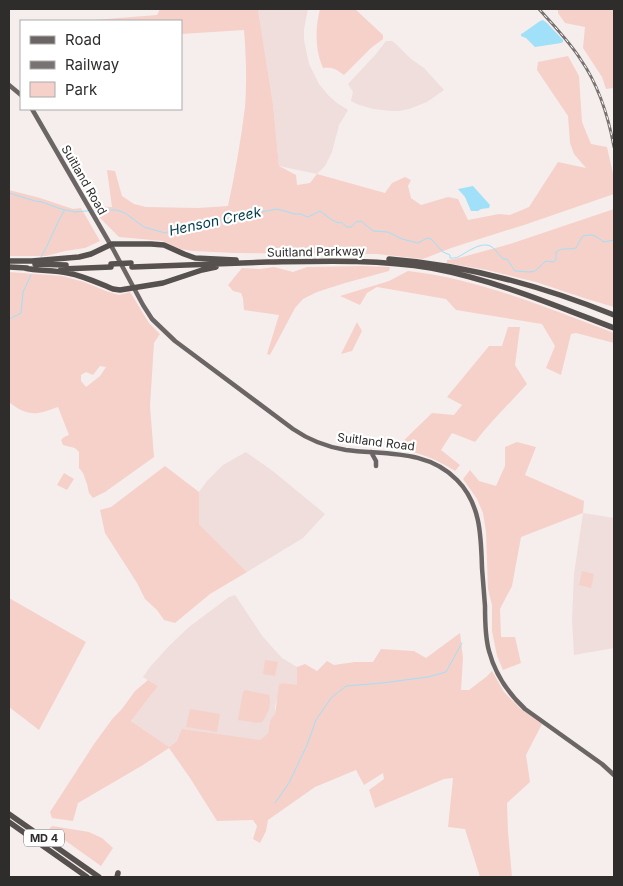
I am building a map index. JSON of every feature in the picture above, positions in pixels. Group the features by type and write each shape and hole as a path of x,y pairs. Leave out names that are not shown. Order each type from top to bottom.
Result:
{"highway":[{"path":"9,262 82,256 110,245 159,244 195,258 236,260"},
{"name":"Suitland Parkway","path":"9,267 59,269 236,260 350,257 385,259 427,263 476,271 522,282 614,316"},
{"name":"Suitland Parkway","path":"131,265 327,261 403,264 437,269 510,288 614,328"},
{"name":"Suitland Parkway","path":"9,262 111,266"},
{"path":"24,268 73,274 116,290 123,290 167,282 212,268 248,263"},
{"name":"MD 4","path":"9,814 99,877"},
{"name":"MD 4","path":"9,822 87,877"},
{"path":"91,871 104,877"}],"main road":[{"path":"9,86 20,94"},
{"name":"Suitland Road","path":"33,110 149,314 171,338 307,438 344,450 418,458 431,462 457,480 472,502 478,520 482,541 486,637 489,652 502,681 514,698 525,709 602,764 614,775"},
{"path":"371,452 376,461 376,466"}],"shaded area":[{"path":"258,9 308,9 304,40 309,64 319,84 328,95 348,110 339,125 332,152 325,166 317,174 279,166 273,104"},
{"path":"386,41 392,41 397,45 411,59 424,68 444,90 427,102 399,111 374,109 351,101 353,92 348,84"},
{"path":"246,452 274,472 325,514 303,538 247,572 199,524 199,492 223,465"},
{"path":"583,513 614,518 614,648 574,655 572,619 574,574"},
{"path":"235,595 263,637 282,658 297,667 297,686 282,683 275,706 275,714 270,720 268,733 260,740 177,741 169,747 131,721 158,686 143,677 168,647 189,627 229,597"}],"green space":[{"path":"160,9 258,9 273,104 279,166 296,175 297,185 310,183 317,174 385,193 392,183 405,177 411,180 408,186 411,198 421,205 448,197 458,199 468,220 499,214 510,215 529,207 558,162 586,168 574,154 570,143 568,116 537,70 538,62 568,56 579,76 582,122 591,144 607,147 614,178 614,194 423,259 377,254 193,251 180,249 163,241 119,237 98,216 91,206 112,207 107,170 115,171 122,196 134,204 146,207 198,208 228,206 242,132 246,98 244,30 182,34 182,20 94,20 157,15"},
{"path":"320,9 355,9 383,35 383,39 371,48 344,75 334,69 323,68 320,61 317,24"},
{"path":"558,9 614,9 614,88 606,89 602,77 583,48 585,27 565,23 558,13"},
{"path":"9,190 73,209 81,208 100,241 85,248 46,256 9,256"},
{"path":"614,209 614,307 536,282 487,270 447,263 447,260 510,244"},
{"path":"274,267 293,272 307,267 390,267 389,271 317,292 303,299 295,308 270,355 267,354 279,315 244,310 241,293 233,291 228,285 242,268 260,269"},
{"path":"408,271 461,281 513,296 614,333 614,343 576,333 571,334 561,375 546,368 555,346 542,324 456,310 446,299 377,287 367,293 360,305 340,296 389,281"},
{"path":"9,272 62,276 119,295 130,292 149,323 160,334 154,343 150,406 154,457 105,492 93,498 89,493 83,473 79,468 79,452 75,448 63,445 61,440 69,435 58,407 41,413 30,413 19,409 9,402","holes":["100,366 106,367 100,376 86,387 81,381 81,375 86,372 93,375"]},
{"path":"357,322 362,331 352,351 341,354"},
{"path":"508,327 520,327 515,365 527,384 475,442 452,433 441,450 460,465 455,471 427,456 396,448 432,413 454,415 462,405 447,397 489,346 502,346"},
{"path":"517,442 536,447 525,475 584,501 583,513 521,537 512,586 500,609 501,637 515,637 521,663 503,670 497,656 492,631 492,605 488,589 486,532 483,513 477,499 463,479 470,470 479,481 496,486 505,466 505,447"},
{"path":"165,466 199,492 199,524 247,572 210,594 175,623 164,620 157,610 145,599 105,533 100,510 111,507"},
{"path":"64,473 74,479 67,490 57,485"},
{"path":"582,571 594,574 591,588 579,585"},
{"path":"9,598 86,642 39,730 9,707"},
{"path":"460,633 463,658 461,690 469,690 492,671 504,692 521,709 542,724 526,755 530,782 507,803 512,877 480,877 465,829 448,827 453,778 444,779 375,808 369,790 384,779 383,773 364,785 356,770 315,787 268,820 266,831 260,843 253,839 257,826 253,820 217,821 169,748 78,803 73,821 52,818 50,812 94,744 135,691 148,680 158,686 131,721 169,747 177,741 182,729 260,740 268,733 270,720 275,714 279,685 282,683 297,685 297,667 305,664 317,671 327,661 334,665 373,662 381,649 414,651 426,658"},
{"path":"265,660 278,662 275,676 263,674"},
{"path":"245,690 269,695 269,709 262,722 238,720"},
{"path":"190,709 220,714 217,732 186,727"},
{"path":"52,826 89,832 102,838 113,848 101,866 49,829"}],"water":[{"path":"543,20 563,42 535,47 526,38 521,36 521,34"},
{"path":"473,186 490,205 489,208 471,211 465,197 458,189"}],"waterway":[{"name":"Henson Creek","path":"9,193 75,212 117,210 125,213 144,227 165,233 195,222 200,224 219,221 252,212 277,209 308,217 320,211 332,220 341,222 347,227 351,227 356,222 361,221 373,231 388,232 402,239 418,243 427,238 431,239 443,252 450,255 450,258 457,257 479,246 488,245 503,259 507,259 515,271 535,271 546,261 553,262 556,260 556,252 576,248 583,236 593,235 604,242 614,240"},
{"path":"41,257 64,211"},
{"path":"9,319 21,313 23,292 31,275"},
{"path":"275,803 289,783 307,745 316,720 331,698 346,686 428,677 446,672 462,643"}],"railway":[{"path":"539,9 571,46 593,80 606,112 614,147"}]}
